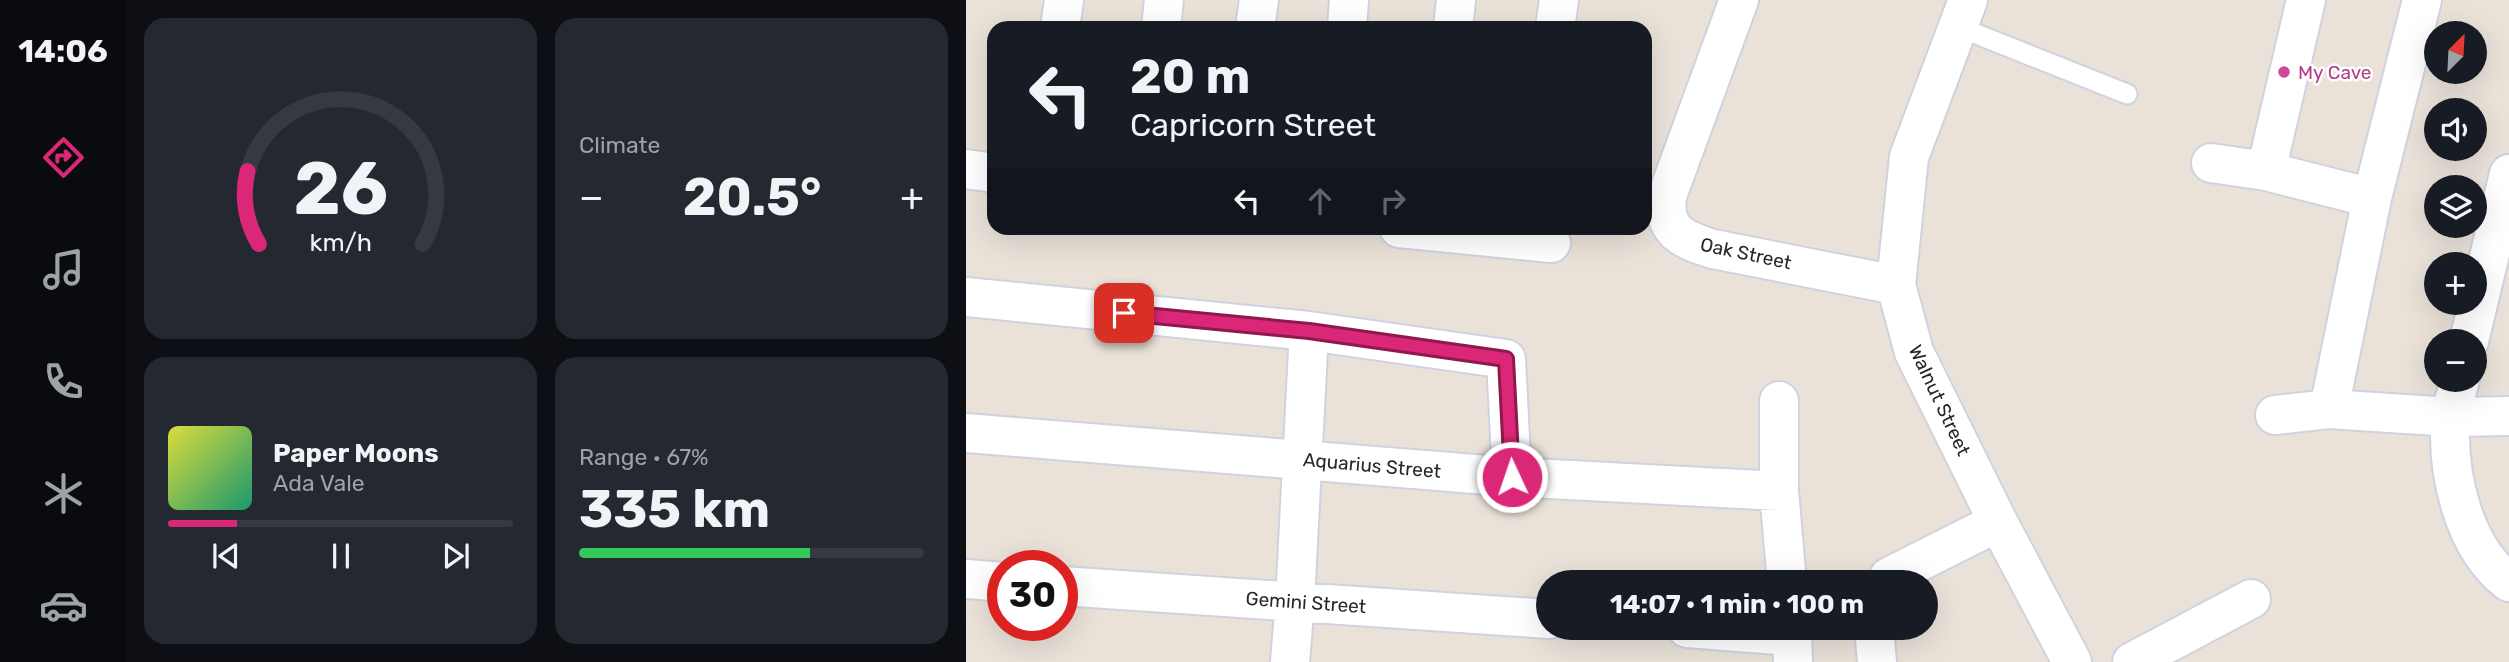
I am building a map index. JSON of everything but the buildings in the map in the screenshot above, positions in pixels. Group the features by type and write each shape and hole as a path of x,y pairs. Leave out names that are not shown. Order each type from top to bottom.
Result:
{"street":[{"path":"1061,21 1064,0"},
{"path":"1162,21 1164,0"},
{"path":"1256,21 1259,0"},
{"path":"1348,21 1349,0"},
{"path":"1453,21 1456,0"},
{"path":"1556,21 1559,0"},
{"name":"Oak Street","path":"1739,0 1667,196 1665,211 1670,225 1688,241 1713,249 1896,285"},
{"path":"2266,171 2306,0"},
{"path":"2329,409 2372,198 2422,0"},
{"name":"Walnut Street","path":"1963,13 1909,157 1896,285 1914,352 1998,522 2072,662"},
{"path":"2211,163 2266,171 2372,198"},
{"path":"966,169 987,172"},
{"path":"2472,329 2509,174"},
{"path":"1496,235 1535,238"},
{"path":"966,297 1309,331 1506,359 1512,477"},
{"path":"1290,662 1309,331"},
{"path":"2457,392 2451,417 2452,471 2462,513 2483,555 2509,582"},
{"path":"1779,401 1779,491 1786,570"},
{"path":"2275,415 2329,409 2451,417 2509,416"},
{"name":"Aquarius Street","path":"966,433 1512,477 1779,491"},
{"path":"1903,570 1998,522"},
{"path":"966,579 987,581"},
{"name":"Gemini Street","path":"1078,587 1536,618"},
{"path":"2132,662 2251,599"},
{"path":"1875,640 1877,662"}],"lane":[{"path":"1963,13 2127,94"}],"place":[{"name":"My Cave","path":"2284,72"}],"route":[{"path":"1124,313 1309,331 1506,359 1512,477"}]}
